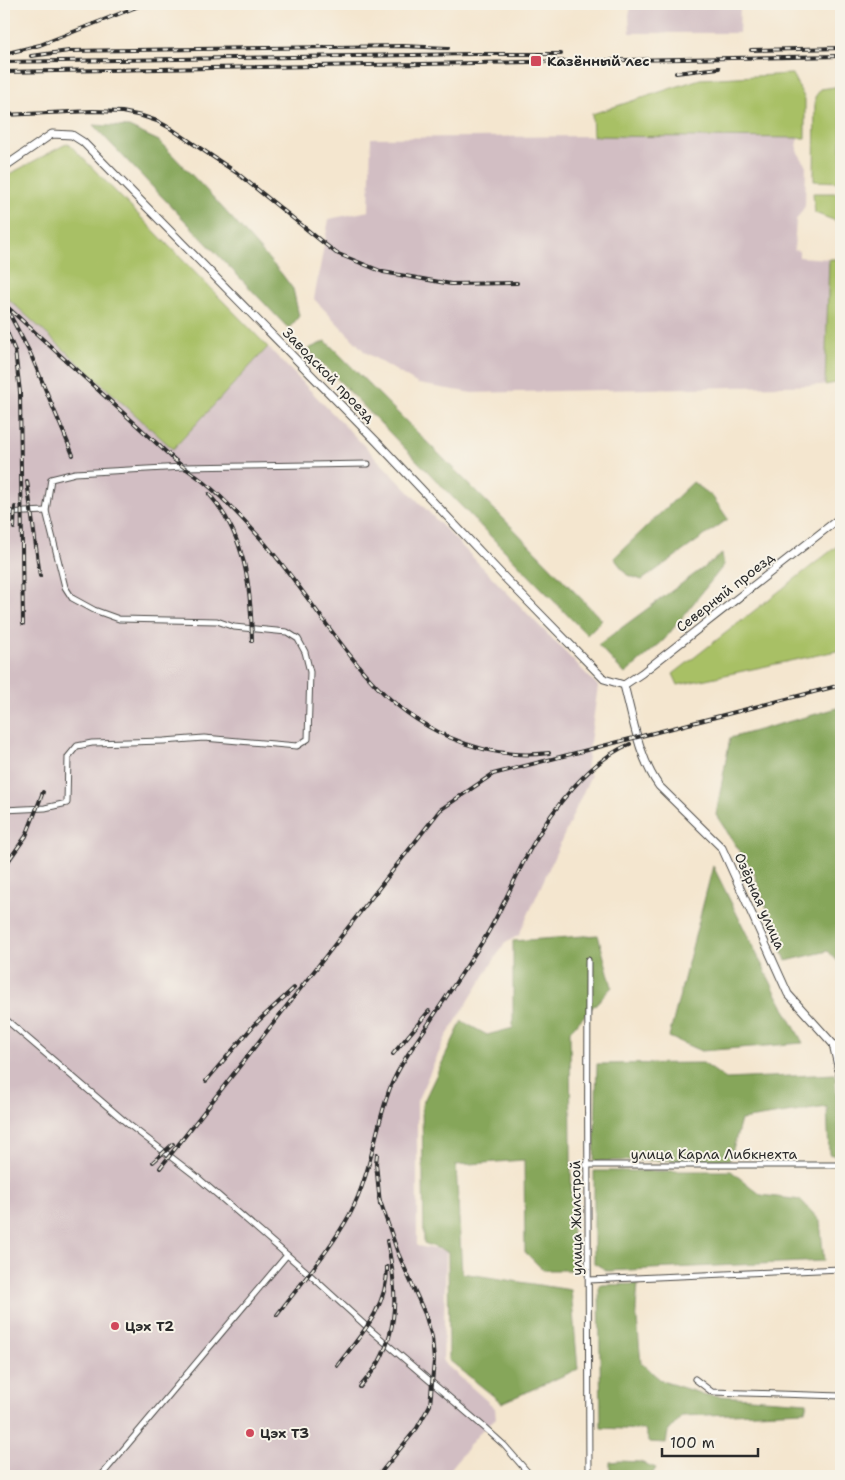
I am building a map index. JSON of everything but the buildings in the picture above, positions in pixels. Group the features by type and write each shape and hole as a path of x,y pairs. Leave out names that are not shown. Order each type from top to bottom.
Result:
{"street":[{"name":"Заводской проезд","path":"4,167 52,134 72,134 83,142 377,442 507,580 604,679 624,685"},
{"path":"4,810 45,808 67,803 68,757 77,746 92,743 164,742 204,738 297,746 308,739 310,672 306,652 298,639 287,632 234,627 218,621 119,619 94,610 72,598 65,587 46,511 51,479 75,473 183,467 368,464"},
{"path":"4,513 46,511"},
{"name":"Северный проезд","path":"624,685 642,673 841,517"},
{"name":"Озёрная улица","path":"624,685 638,737 651,775 659,786 722,848 788,994 837,1044 841,1079"},
{"name":"улица Жилстрой","path":"588,960 586,1165 589,1280 588,1476"},
{"path":"4,1018 128,1124 197,1177 287,1255 366,1327 485,1428 531,1476"},
{"name":"улица Карла Либкнехта","path":"586,1165 841,1165"},
{"path":"101,1476 287,1255"},
{"path":"589,1280 841,1269"},
{"path":"695,1379 712,1392 841,1396"}],"shaded area":[{"path":"632,4 740,4 739,33 630,33 629,15"},
{"path":"593,136 798,138 797,151 806,165 805,206 796,220 794,250 799,251 799,257 829,259 825,385 472,393 418,384 365,352 314,299 329,219 369,211 371,138"},
{"path":"4,295 173,449 268,347 598,686 586,770 591,775 519,935 504,944 446,1037 417,1101 417,1246 446,1251 443,1362 495,1408 496,1418 481,1431 445,1476 4,1476"}],"green space":[{"path":"792,74 805,99 805,138 593,136 592,114 700,79"},
{"path":"841,86 841,182 814,181 815,97 821,89"},
{"path":"93,125 129,127 159,141 211,195 293,289 299,316 289,329"},
{"path":"68,143 268,347 173,449 4,295 4,177"},
{"path":"813,193 841,193 841,223 815,213"},
{"path":"829,259 841,259 841,382 825,385"},
{"path":"326,341 602,620 587,635 308,349"},
{"path":"693,482 712,496 728,519 642,580 627,575 614,558"},
{"path":"841,543 841,650 678,685 673,674"},
{"path":"722,554 724,565 664,640 625,674 598,645"},
{"path":"841,707 841,965 828,951 786,961 754,873 716,815 730,738"},
{"path":"713,866 803,1043 701,1051 669,1037"},
{"path":"598,935 612,987 570,1031 572,1270 543,1270 525,1252 524,1160 456,1165 462,1273 571,1290 578,1369 502,1403 449,1360 448,1252 424,1243 422,1105 462,1021 487,1035 513,1028 513,941"},
{"path":"703,1063 726,1079 835,1074 840,1157 829,1154 827,1107 741,1120 730,1160 594,1161 597,1064"},
{"path":"594,1171 731,1171 761,1195 801,1200 820,1221 824,1261 608,1271 594,1263"},
{"path":"638,1284 636,1309 641,1363 662,1381 706,1395 807,1402 805,1411 682,1416 668,1432 666,1443 649,1442 645,1430 601,1428 599,1285"},
{"path":"610,1462 640,1462 656,1468 651,1476 610,1476"}],"railway":[{"path":"4,54 40,45 144,4"},
{"path":"31,56 69,51 402,46 448,48"},
{"path":"751,50 841,48"},
{"path":"4,62 561,54"},
{"path":"4,72 841,56"},
{"path":"676,73 719,68"},
{"path":"4,115 93,111 122,112 142,116 170,128 237,173 336,253 383,272 451,284 517,283"},
{"path":"4,304 177,462"},
{"path":"9,313 31,355 73,455"},
{"path":"4,325 15,351 20,392 23,624"},
{"path":"172,458 213,490 248,525 289,573 354,661 386,695 406,712 450,738 474,746 498,752 549,753"},
{"path":"27,481 40,576"},
{"path":"209,494 221,510 239,545 248,582 252,641"},
{"path":"14,528 15,507"},
{"path":"160,1168 440,810 493,774 841,685"},
{"path":"277,1315 325,1253 350,1214 363,1183 385,1104 394,1080 407,1056 488,932 525,858 550,816 574,787 600,762 630,744"},
{"path":"4,867 26,836 43,792"},
{"path":"206,1081 254,1025 294,988"},
{"path":"393,1054 429,1011"},
{"path":"153,1162 173,1144"},
{"path":"377,1154 376,1163 380,1204"},
{"path":"378,1476 417,1428 430,1405 434,1361 432,1337 425,1314 398,1253 379,1198"},
{"path":"360,1387 379,1362 386,1347 393,1318 394,1287 387,1241"},
{"path":"337,1366 363,1332 378,1308 386,1282 387,1267"}],"place":[{"name":"Казённый лес","path":"536,61"},
{"name":"Цэх Т2","path":"115,1326"},
{"name":"Цэх Т3","path":"250,1433"}]}
